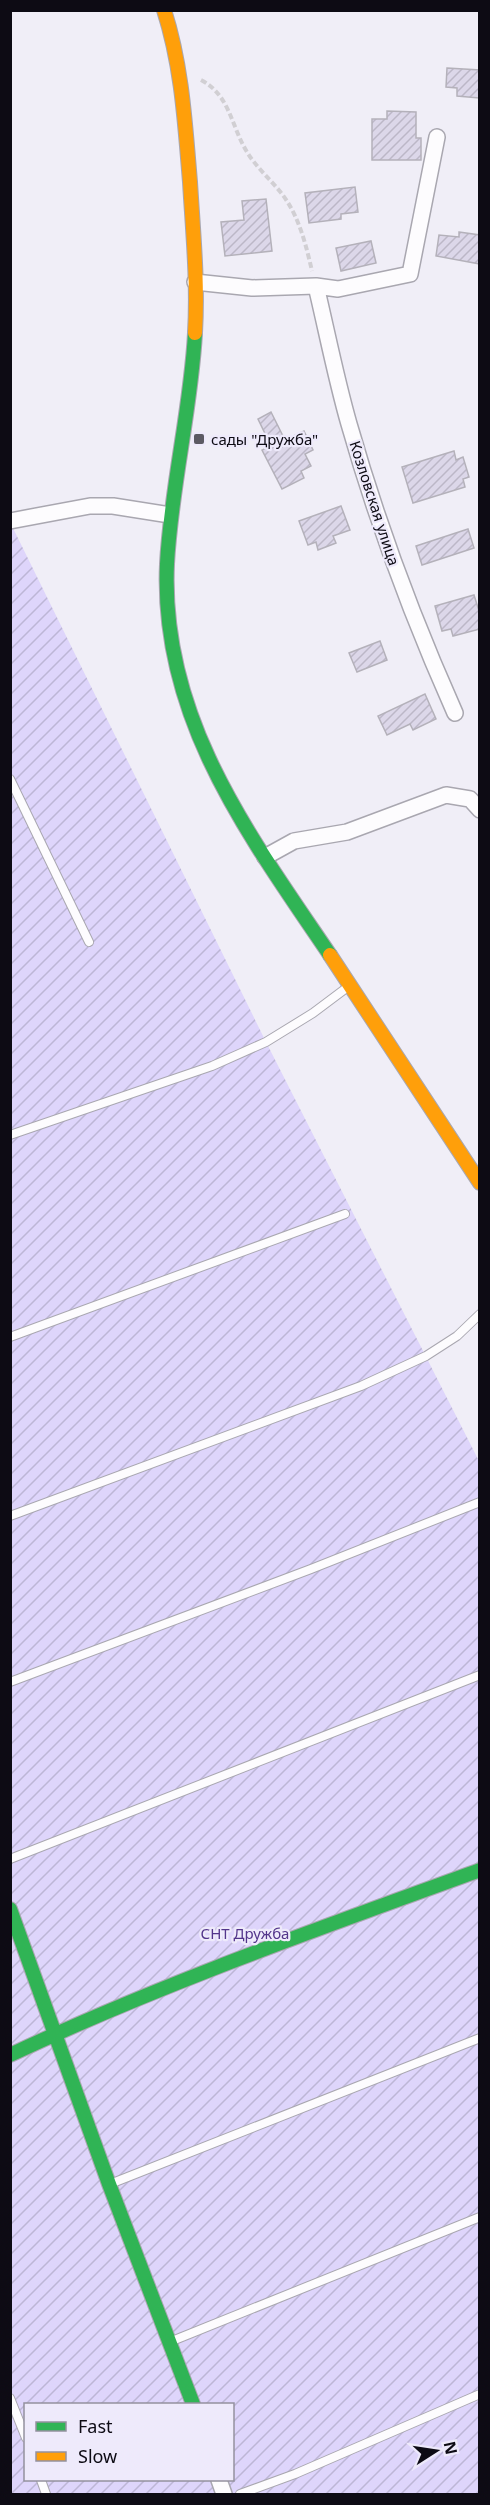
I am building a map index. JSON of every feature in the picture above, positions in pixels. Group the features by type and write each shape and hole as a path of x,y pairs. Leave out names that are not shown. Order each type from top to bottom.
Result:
{"main road":[{"path":"164,10 179,69 186,123 197,334 170,515 167,592 169,629 177,673 207,755 228,796 265,857 480,1183"},
{"path":"10,2055 160,1988 480,1870"},
{"path":"10,1909 109,2184 193,2403"}],"street":[{"path":"195,282 252,288 316,286 338,289 410,274 437,137"},
{"name":"Козловская улица","path":"316,286 349,423 375,506 430,656 455,712"},
{"path":"10,521 90,506 113,506 170,515"},
{"path":"265,857 294,841 347,832 446,795 470,799 480,810"}],"lane":[{"path":"10,779 89,942"},
{"path":"10,1135 212,1066 255,1047 313,1013 350,986"},
{"path":"10,1337 345,1214"},
{"path":"10,1516 361,1386 426,1356 457,1336 480,1314"},
{"path":"10,1682 311,1569 480,1502"},
{"path":"10,1859 480,1675"},
{"path":"109,2184 480,2038"},
{"path":"171,2342 480,2217"},
{"path":"240,2494 295,2474 480,2394"},
{"path":"10,2397 24,2433"}],"path":[{"path":"179,69 214,87 225,104 247,153 284,196 304,237 316,286"}],"green space":[{"name":"СНТ Дружба","path":"10,522 266,1042 479,1461 479,2494 11,2494"}],"building":[{"path":"447,68 480,70 479,98 457,96 457,88 446,87"},
{"path":"387,111 416,112 416,138 421,138 421,160 372,160 372,119 387,119"},
{"path":"355,187 358,212 341,214 341,219 309,223 305,193"},
{"path":"266,199 272,251 225,256 221,222 244,220 242,201"},
{"path":"459,232 480,235 480,264 436,256 439,235 459,237"},
{"path":"371,241 376,263 341,271 336,248"},
{"path":"271,412 285,440 304,431 313,450 305,454 311,466 301,471 304,478 282,489 262,450 271,446 258,419"},
{"path":"454,451 456,460 463,457 469,477 463,479 465,487 413,503 402,467"},
{"path":"341,506 350,530 333,536 336,543 318,550 316,542 308,545 299,521"},
{"path":"468,529 474,548 422,565 416,546"},
{"path":"474,595 480,614 480,629 453,636 451,629 442,631 435,606"},
{"path":"380,641 387,660 357,672 349,653"},
{"path":"425,694 436,719 413,730 410,724 387,735 378,716"}],"traffic: fast":[{"path":"195,333 190,391 172,506 167,564 169,620 178,673 194,723 215,772 269,864 330,955"},
{"path":"10,2055 184,1980 480,1870"},
{"path":"10,1909 109,2184 193,2403"}],"traffic: slow":[{"path":"164,10 179,73 184,116 195,257 195,333"},
{"path":"330,955 480,1183"}],"place":[{"name":"сады \"Дружба\"","path":"199,439"}]}
